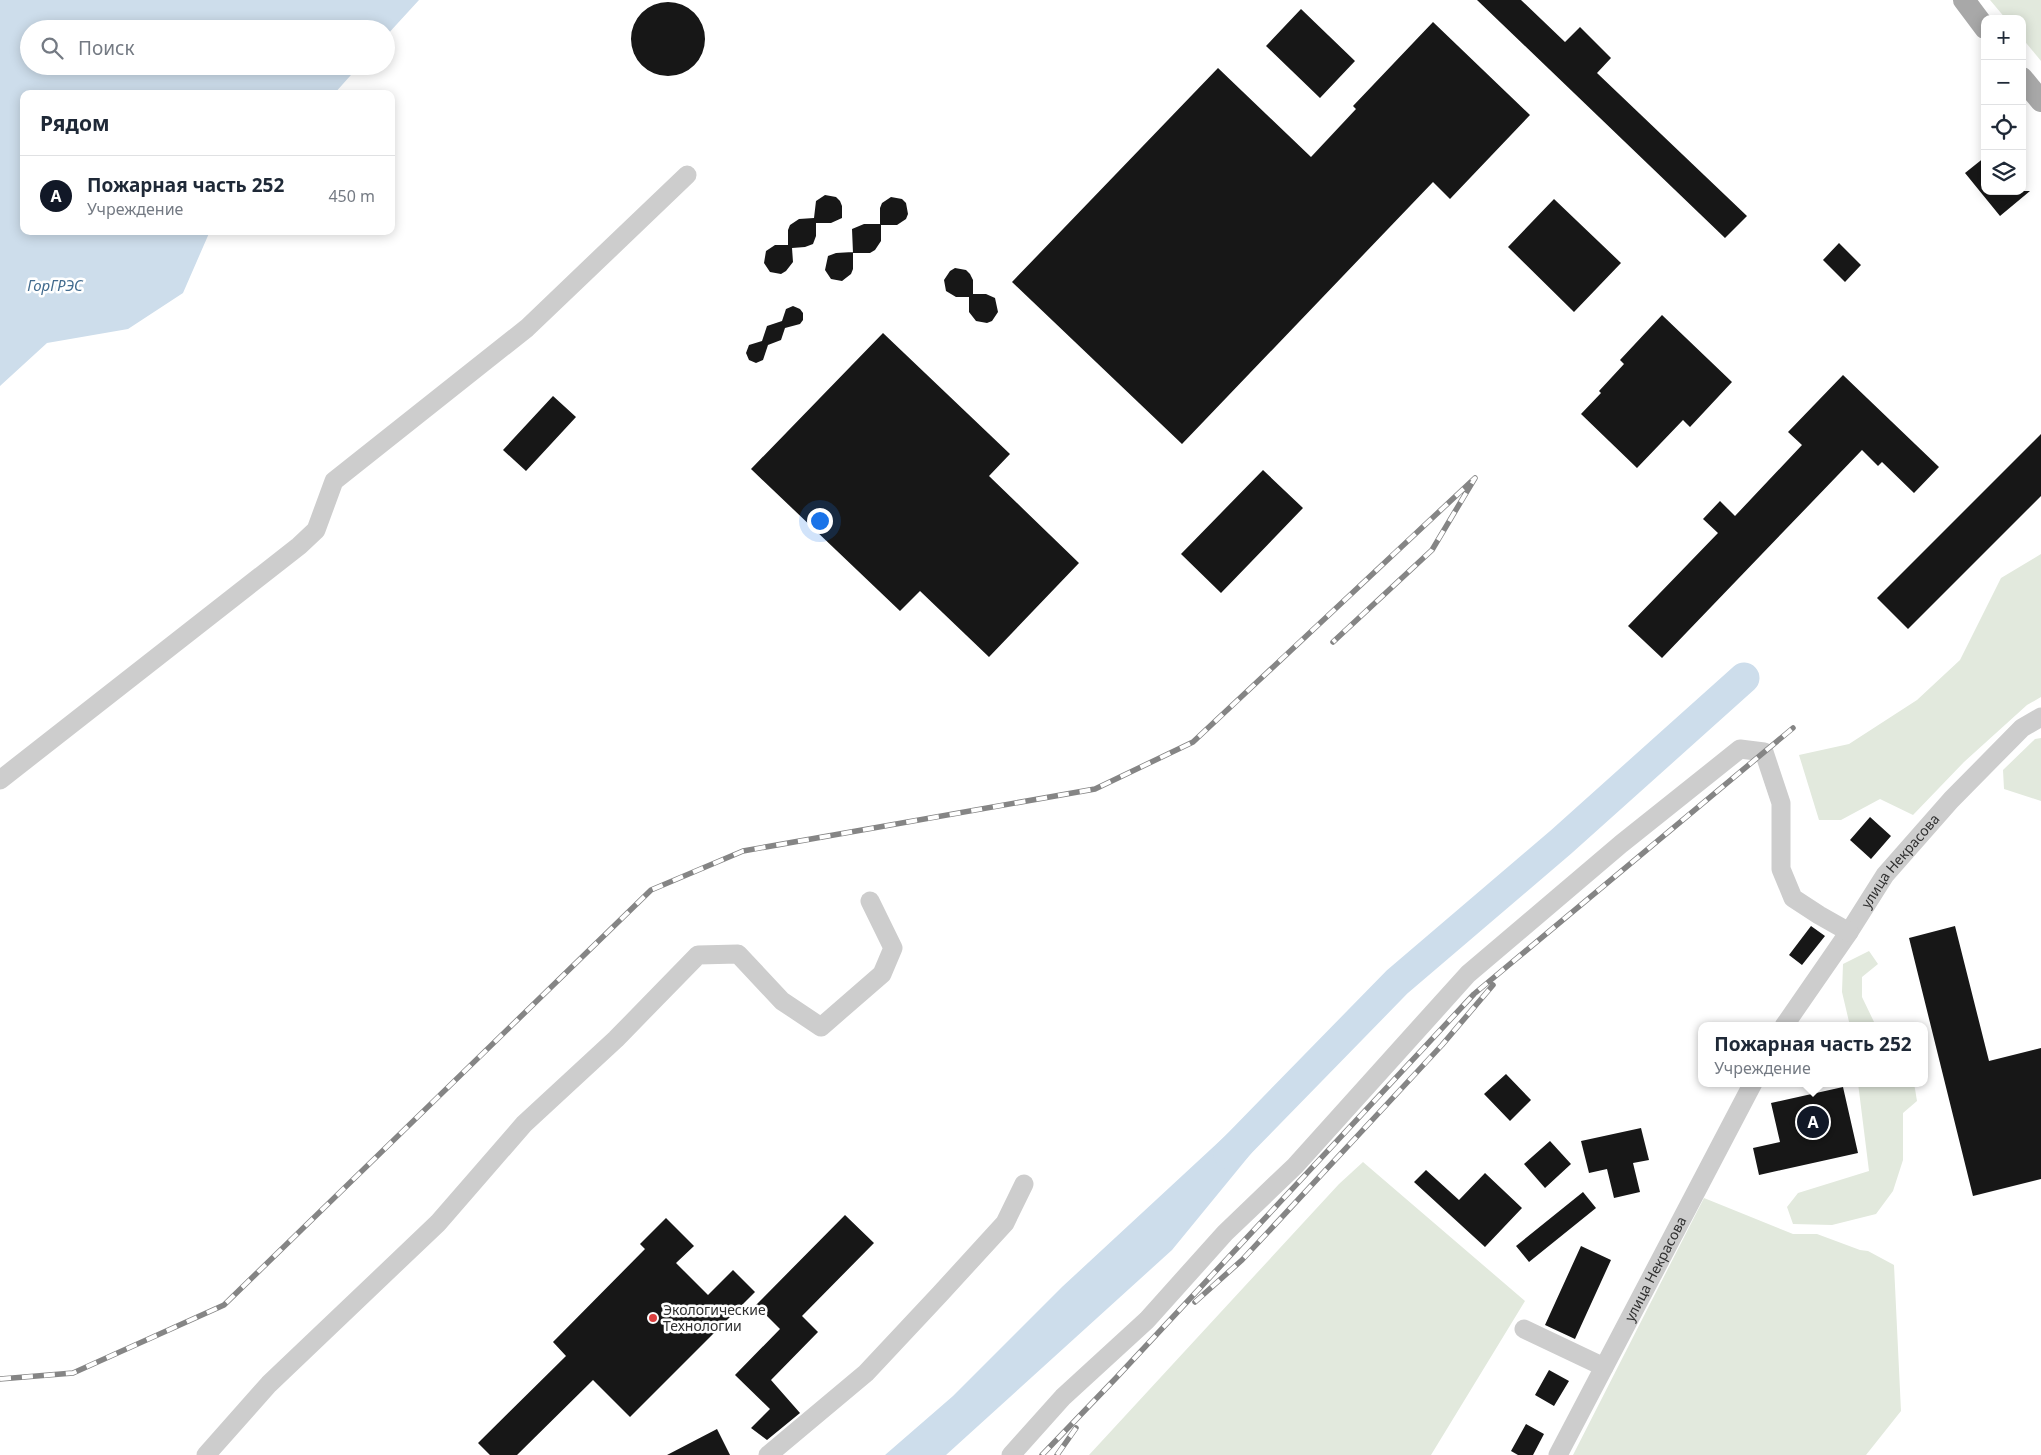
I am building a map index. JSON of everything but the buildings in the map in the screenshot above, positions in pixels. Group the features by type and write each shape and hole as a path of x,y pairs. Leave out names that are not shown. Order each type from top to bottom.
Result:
{"main road":[{"path":"1964,0 1981,23"},
{"path":"2026,83 2041,101"}],"street":[{"path":"0,780 299,546 316,530 334,481 527,328 687,175"},
{"name":"улица Некрасова","path":"1787,1022 1849,932 1885,875 1951,800 2022,728 2041,717"},
{"path":"1011,1455 1063,1397 1146,1320 1225,1232 1295,1166 1468,974 1621,844 1740,749 1764,752 1782,803 1780,869 1793,898 1849,932"},
{"path":"206,1455 269,1384 438,1223 524,1124 616,1040 698,955 738,954 782,1001 821,1027 882,974 893,948 870,901"},
{"name":"улица Некрасова","path":"1558,1455 1751,1087"},
{"path":"768,1455 866,1373 1005,1223 1024,1184"},
{"path":"1524,1329 1604,1367"}],"shaded area":[{"path":"1990,0 2041,0 2041,61 2026,43 2026,15 2003,15"},
{"path":"2041,554 2041,697 2027,705 1964,762 1913,815 1880,799 1841,820 1819,820 1799,755 1849,744 1917,700 1960,660 2001,578"},
{"path":"2041,738 2041,801 2004,789 2003,770 2035,739"},
{"path":"1869,951 1878,964 1862,977 1862,997 1874,1022 1849,1022 1842,992 1843,964"},
{"path":"1858,1087 1915,1087 1917,1101 1903,1113 1903,1160 1893,1191 1876,1214 1832,1225 1793,1224 1787,1207 1798,1193 1869,1171"},
{"path":"1363,1162 1525,1301 1431,1455 1089,1455 1339,1184"},
{"path":"1704,1198 1793,1234 1817,1234 1860,1250 1868,1251 1894,1265 1901,1411 1866,1455 1573,1455"}],"water":[{"name":"ГорГРЭС","path":"0,0 419,0 395,26 395,20 20,20 20,75 351,75 338,90 20,90 20,235 208,235 183,293 128,329 47,343 0,386"},
{"path":"1253,1116 1267,1134 1172,1250 946,1455 885,1455 953,1396 1062,1287 1237,1125"}],"waterway":[{"path":"1229,1154 1397,982 1561,842 1744,678"}],"railway":[{"path":"0,1379 73,1373 224,1305 651,890 743,851 1095,789 1193,742 1475,478 1432,550 1333,642"},
{"path":"1042,1455 1474,994 1793,728"},
{"path":"1195,1302 1242,1260 1442,1045 1493,985"},
{"path":"1057,1455 1076,1428"}],"place":[{"name":"Пожарная часть 252","path":"1813,1122"},
{"name":"Экологические Технологии","path":"653,1318"}]}
